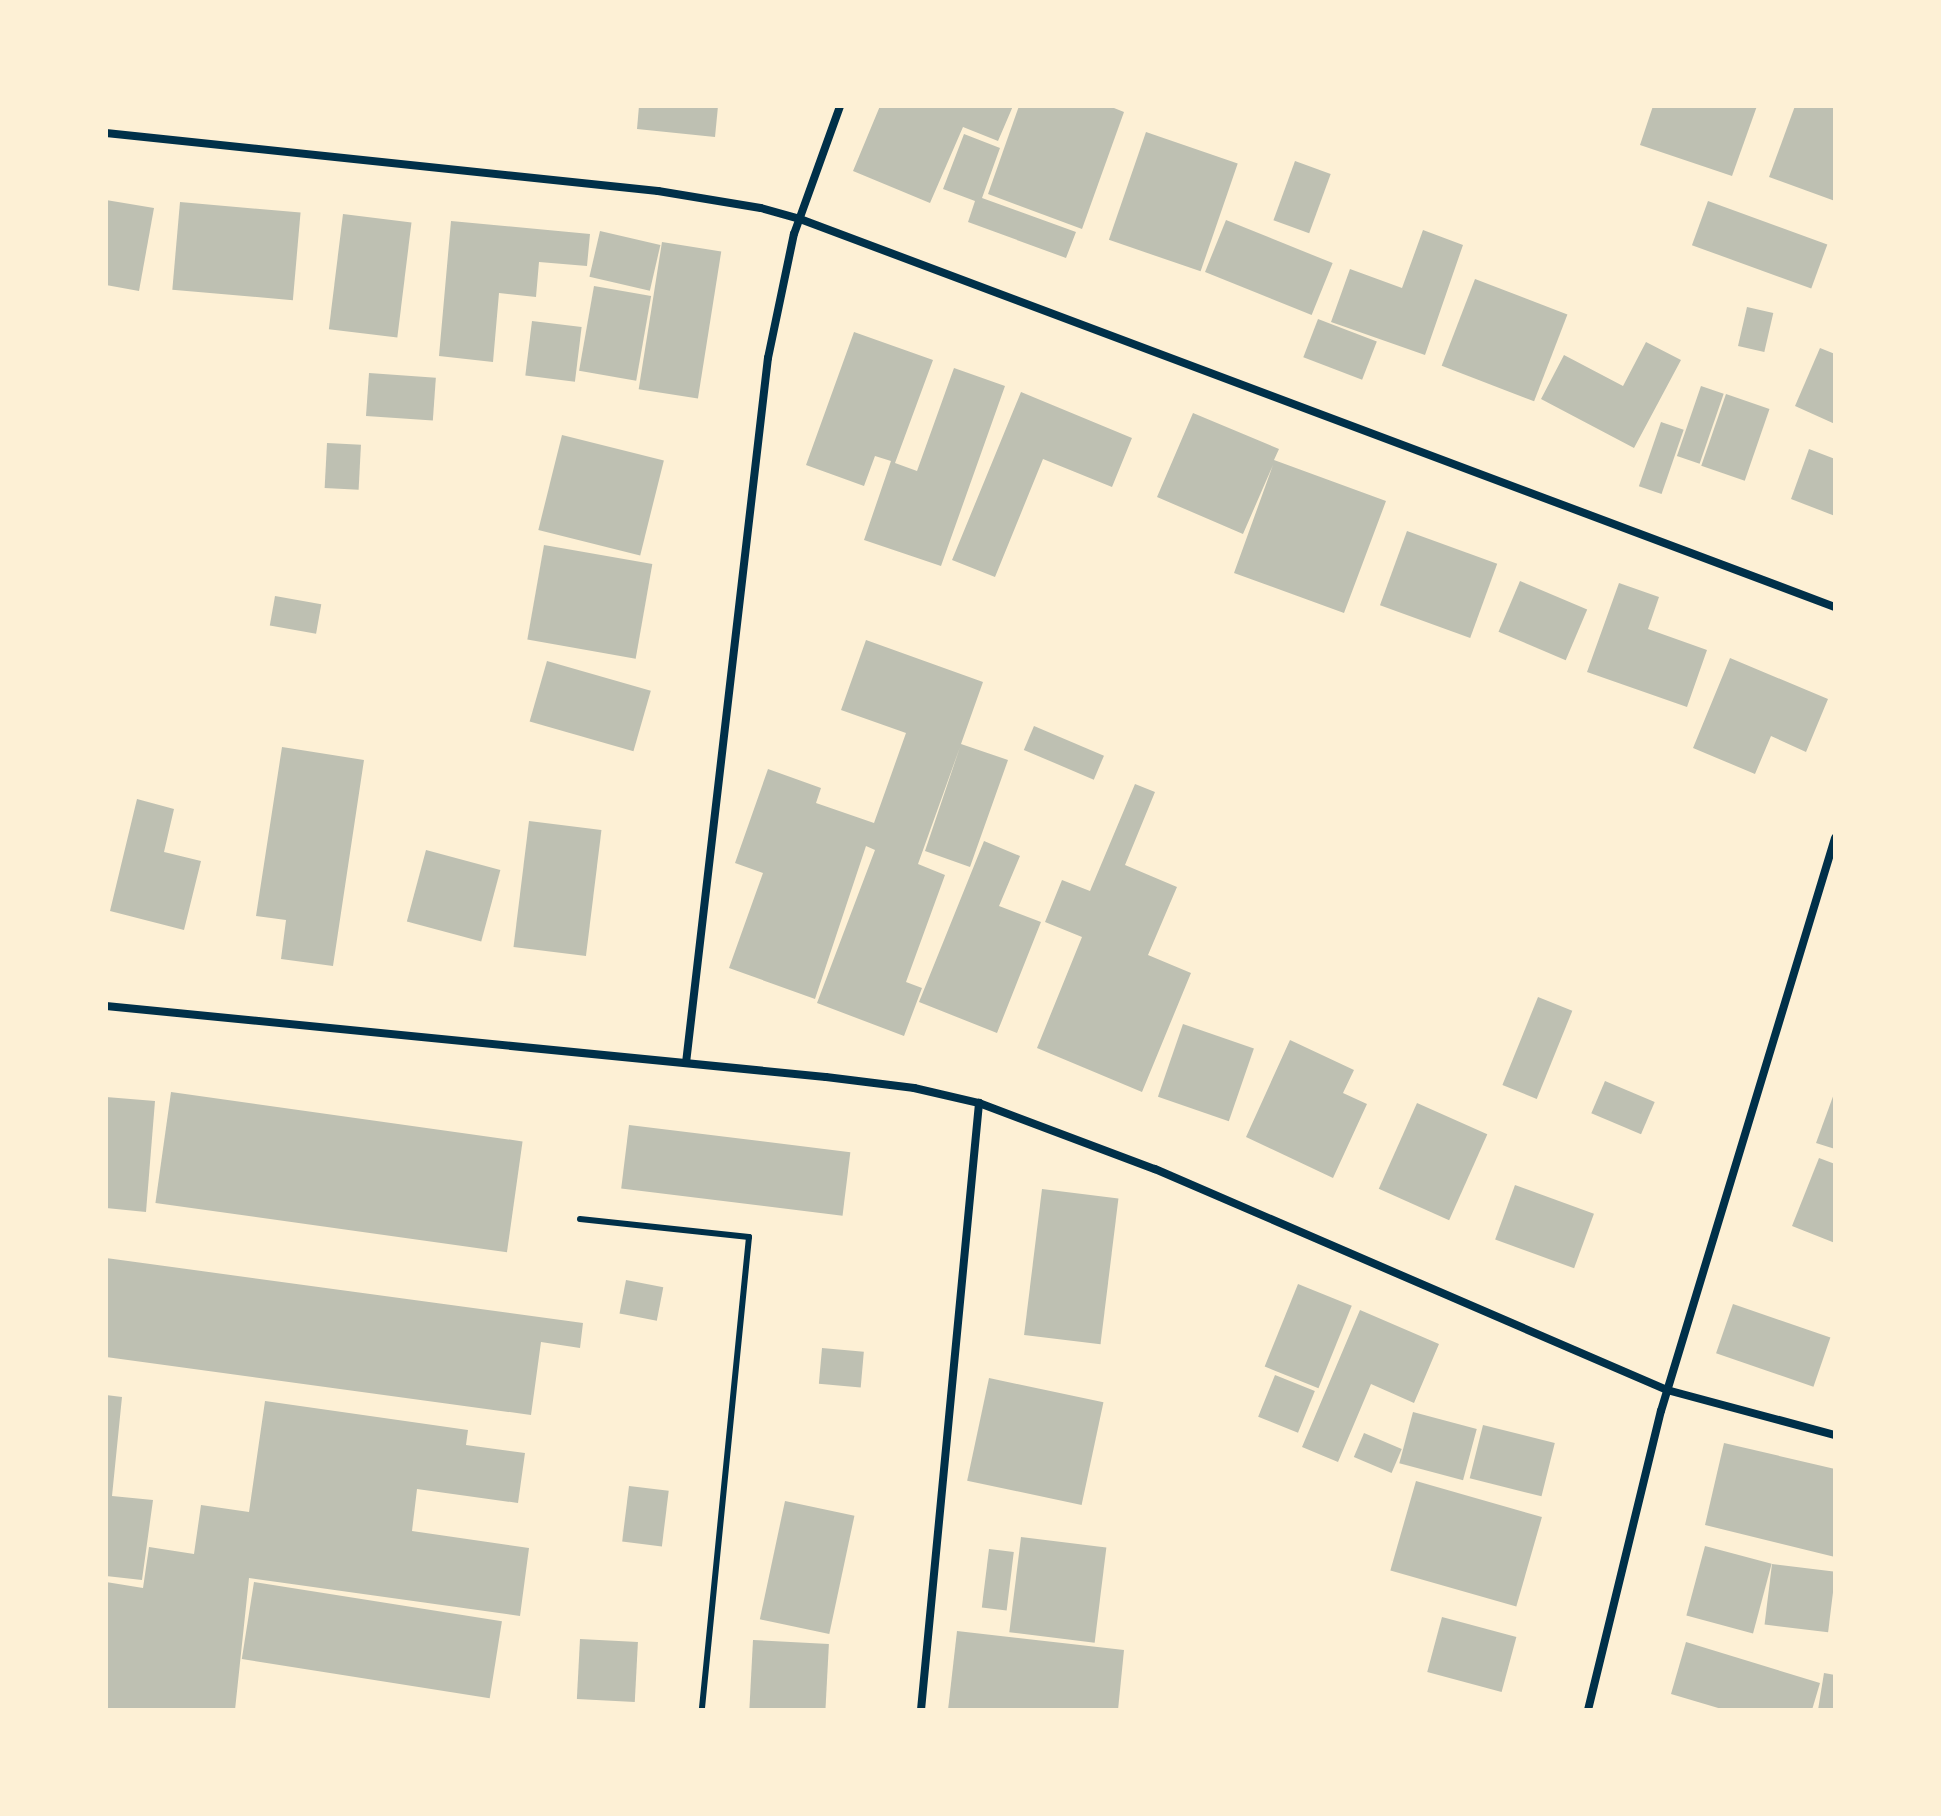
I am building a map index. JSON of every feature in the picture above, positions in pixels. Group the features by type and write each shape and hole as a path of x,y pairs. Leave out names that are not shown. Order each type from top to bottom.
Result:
{"street":[{"path":"686,1063 768,358 781,284 800,219 840,106"},
{"path":"106,133 658,191 761,208 800,219 1835,607"},
{"path":"1588,1710 1667,1390 1835,838"},
{"path":"106,1006 914,1088 979,1103 1155,1169 1667,1390 1835,1435"},
{"path":"921,1710 979,1103"}],"lane":[{"path":"580,1219 749,1237 702,1710"}],"building":[{"path":"639,106 718,106 715,137 637,129"},
{"path":"880,106 1013,106 998,141 963,127 930,203 853,171"},
{"path":"1019,106 1109,106 1124,112 1082,229 988,194"},
{"path":"1653,106 1757,106 1732,176 1640,145"},
{"path":"1795,106 1835,106 1835,201 1769,177"},
{"path":"1146,132 1238,164 1201,271 1109,240"},
{"path":"964,134 1000,148 982,198 1076,232 1066,258 968,222 975,201 943,189"},
{"path":"1295,161 1331,174 1309,233 1273,220"},
{"path":"106,200 154,208 139,291 106,285"},
{"path":"1708,201 1827,244 1811,289 1692,245"},
{"path":"180,202 301,213 293,300 172,290"},
{"path":"343,214 411,222 397,338 329,329"},
{"path":"1226,220 1333,263 1312,315 1205,272"},
{"path":"451,221 590,234 587,266 539,262 536,297 499,293 493,362 439,356"},
{"path":"1423,230 1463,245 1425,355 1331,322 1350,269 1402,288"},
{"path":"600,231 660,245 650,291 589,277"},
{"path":"662,242 721,251 698,399 639,389"},
{"path":"1475,279 1567,314 1534,401 1442,366"},
{"path":"594,286 651,296 636,381 579,371"},
{"path":"1747,307 1773,313 1764,352 1738,346"},
{"path":"1318,319 1377,342 1362,380 1303,357"},
{"path":"532,321 582,327 575,382 525,376"},
{"path":"854,332 933,360 895,463 917,471 954,368 1005,386 941,566 864,540 891,461 875,456 864,486 806,465"},
{"path":"1646,342 1681,360 1634,448 1541,399 1564,355 1623,386"},
{"path":"1820,348 1835,354 1835,424 1795,406"},
{"path":"369,373 436,378 433,421 366,416"},
{"path":"1701,386 1724,394 1700,464 1677,456"},
{"path":"1021,392 1132,438 1112,487 1043,459 995,577 952,560"},
{"path":"1726,394 1769,409 1745,481 1701,466"},
{"path":"1193,413 1279,449 1274,460 1386,501 1344,613 1234,573 1273,465 1243,534 1157,497"},
{"path":"1661,422 1684,430 1662,494 1639,486"},
{"path":"562,435 664,460 640,555 538,530"},
{"path":"327,443 361,445 359,490 325,488"},
{"path":"1809,449 1835,459 1835,516 1791,499"},
{"path":"1407,531 1497,564 1470,638 1380,605"},
{"path":"544,545 652,564 636,659 527,640"},
{"path":"1520,581 1587,610 1566,660 1499,632"},
{"path":"1619,583 1659,597 1648,629 1707,650 1687,707 1587,672"},
{"path":"275,596 321,604 316,634 270,626"},
{"path":"866,640 983,682 961,744 1008,760 970,867 925,851 960,747 918,864 945,875 906,982 922,988 904,1036 817,1003 875,850 866,846 815,999 729,968 763,873 735,863 768,769 821,788 816,803 874,823 906,733 841,710"},
{"path":"1730,658 1828,699 1806,752 1771,736 1755,774 1693,748"},
{"path":"547,661 651,691 633,751 530,722"},
{"path":"1034,726 1104,756 1094,780 1024,750"},
{"path":"282,747 364,760 333,966 281,959 286,920 256,916"},
{"path":"1135,784 1155,792 1125,865 1177,887 1148,955 1191,973 1142,1092 1037,1048 1082,937 1045,922 1062,880 1090,891"},
{"path":"137,799 174,809 164,852 201,861 184,930 110,911"},
{"path":"529,821 601,830 586,956 514,947"},
{"path":"984,841 1020,856 999,906 1041,922 997,1033 919,1002"},
{"path":"426,850 500,870 481,941 407,921"},
{"path":"1538,997 1572,1011 1537,1099 1502,1085"},
{"path":"1183,1024 1254,1048 1229,1121 1158,1097"},
{"path":"1290,1040 1354,1070 1343,1093 1367,1104 1333,1178 1246,1137"},
{"path":"1605,1081 1655,1102 1641,1134 1591,1113"},
{"path":"1835,1091 1835,1149 1816,1143"},
{"path":"171,1092 523,1141 507,1252 155,1203"},
{"path":"106,1097 155,1101 146,1212 106,1208"},
{"path":"1417,1103 1487,1134 1449,1220 1379,1189"},
{"path":"629,1125 850,1152 843,1216 621,1189"},
{"path":"1819,1158 1835,1164 1835,1243 1792,1226"},
{"path":"1515,1185 1594,1214 1574,1268 1495,1240"},
{"path":"1042,1189 1118,1198 1101,1344 1024,1335"},
{"path":"106,1258 583,1323 580,1348 541,1342 531,1415 106,1357"},
{"path":"626,1280 663,1287 657,1321 620,1313"},
{"path":"1298,1284 1352,1306 1318,1388 1265,1367"},
{"path":"1733,1304 1830,1338 1813,1387 1716,1353"},
{"path":"1360,1310 1439,1344 1414,1403 1371,1384 1338,1462 1302,1447"},
{"path":"822,1348 864,1352 861,1388 819,1384"},
{"path":"1275,1375 1315,1391 1298,1433 1258,1417"},
{"path":"989,1378 1103,1402 1082,1505 967,1481"},
{"path":"106,1395 122,1397 112,1496 153,1500 142,1580 106,1576"},
{"path":"265,1401 468,1430 466,1445 525,1453 518,1503 417,1489 412,1531 529,1548 520,1616 249,1578 235,1710 106,1710 106,1582 143,1588 149,1547 194,1554 201,1505 249,1512"},
{"path":"1413,1412 1477,1429 1463,1480 1399,1463"},
{"path":"1483,1425 1555,1443 1541,1496 1470,1478"},
{"path":"1364,1433 1402,1449 1392,1473 1354,1457"},
{"path":"1724,1443 1835,1469 1835,1557 1705,1525"},
{"path":"1416,1481 1542,1517 1516,1607 1390,1570"},
{"path":"629,1486 669,1491 662,1546 622,1542"},
{"path":"785,1501 854,1516 829,1634 760,1619"},
{"path":"1021,1537 1106,1547 1095,1643 1009,1632"},
{"path":"1705,1546 1772,1564 1753,1633 1686,1616"},
{"path":"989,1549 1014,1552 1007,1611 982,1608"},
{"path":"1772,1564 1835,1572 1828,1632 1765,1625"},
{"path":"254,1582 502,1621 490,1698 242,1659"},
{"path":"1442,1617 1516,1637 1502,1692 1427,1672"},
{"path":"957,1631 1124,1650 1118,1710 948,1710"},
{"path":"580,1639 638,1642 635,1702 577,1699"},
{"path":"753,1640 829,1644 825,1710 749,1710"},
{"path":"1686,1642 1820,1683 1812,1710 1725,1710 1671,1694"},
{"path":"1824,1673 1835,1675 1835,1710 1818,1710"}]}
